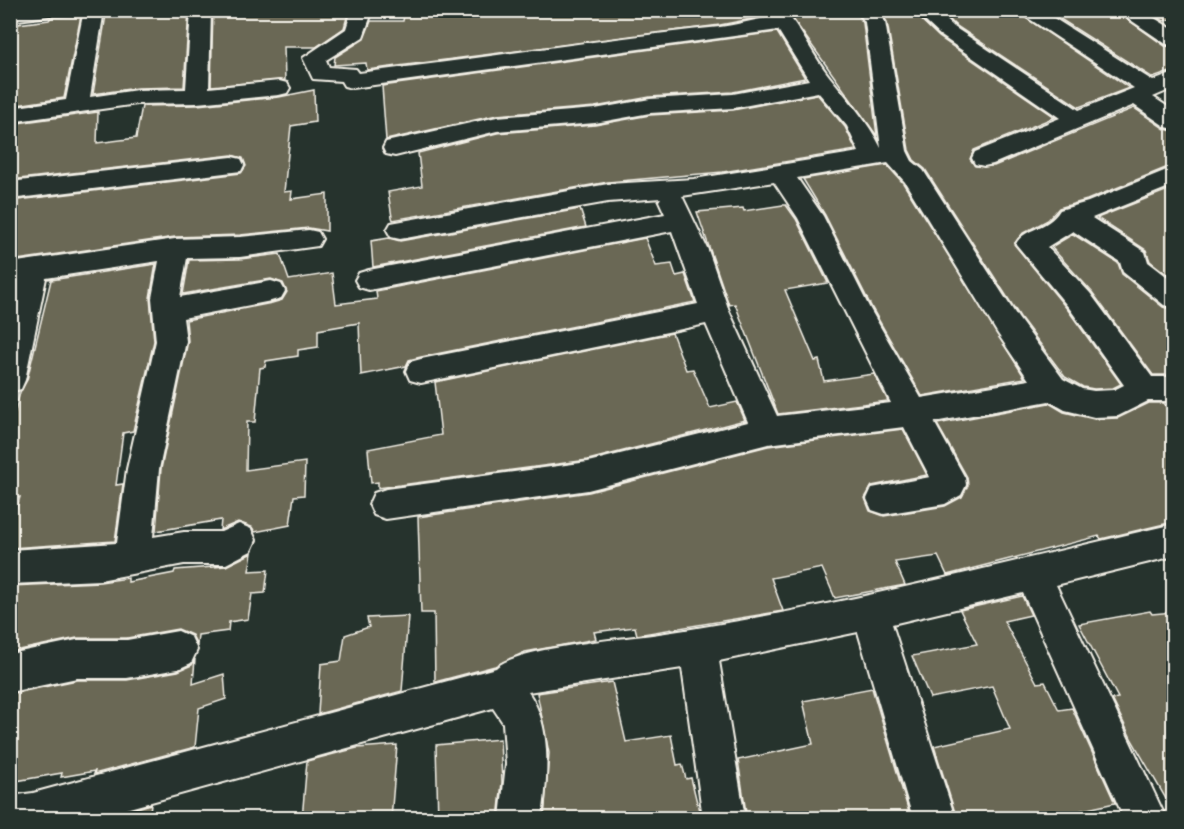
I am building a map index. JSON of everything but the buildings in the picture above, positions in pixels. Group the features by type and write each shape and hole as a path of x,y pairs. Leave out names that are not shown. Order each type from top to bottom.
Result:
{"street":[{"path":"10,15 48,10"},
{"path":"77,104 94,10"},
{"path":"197,96 201,10"},
{"path":"363,10 356,32 315,58 321,74 348,74 352,81 401,76 678,36 720,33 774,25 781,16 806,60 838,104 885,154 914,176 1008,326 1052,388 1076,401 1094,404 1118,403 1144,390 1173,389"},
{"path":"867,10 875,22 878,38 885,154"},
{"path":"1026,10 1145,93 1173,122"},
{"path":"1126,10 1173,39"},
{"path":"926,14 957,12"},
{"path":"926,14 1078,120"},
{"path":"984,158 1173,80"},
{"path":"395,148 496,124 595,116 650,106 733,101 824,84"},
{"path":"10,116 77,104 137,97 197,96 279,88"},
{"path":"400,230 608,193 667,189 781,173 885,154"},
{"path":"10,191 232,165"},
{"path":"781,173 810,216 948,478 949,485 945,489 884,499"},
{"path":"1144,390 1080,301 1029,244 1062,228 1069,216 1168,184"},
{"path":"667,189 715,311 768,431"},
{"path":"1069,216 1135,259 1133,265 1173,298"},
{"path":"369,280 681,220"},
{"path":"10,380 22,271 175,249 240,247 309,239"},
{"path":"133,558 143,469 171,341 166,298 175,249"},
{"path":"168,310 271,291"},
{"path":"421,371 715,311"},
{"path":"386,504 588,476 768,431 912,413 1052,388"},
{"path":"10,567 100,563 184,548 226,548 238,540"},
{"path":"10,817 33,814 507,685 516,677 531,672 698,647 870,612 1173,540"},
{"path":"1033,574 1144,819"},
{"path":"870,612 934,819"},
{"path":"698,647 724,819"},
{"path":"10,673 77,659 127,659 178,650"},
{"path":"507,685 507,696 522,717 526,764 521,819"}]}
